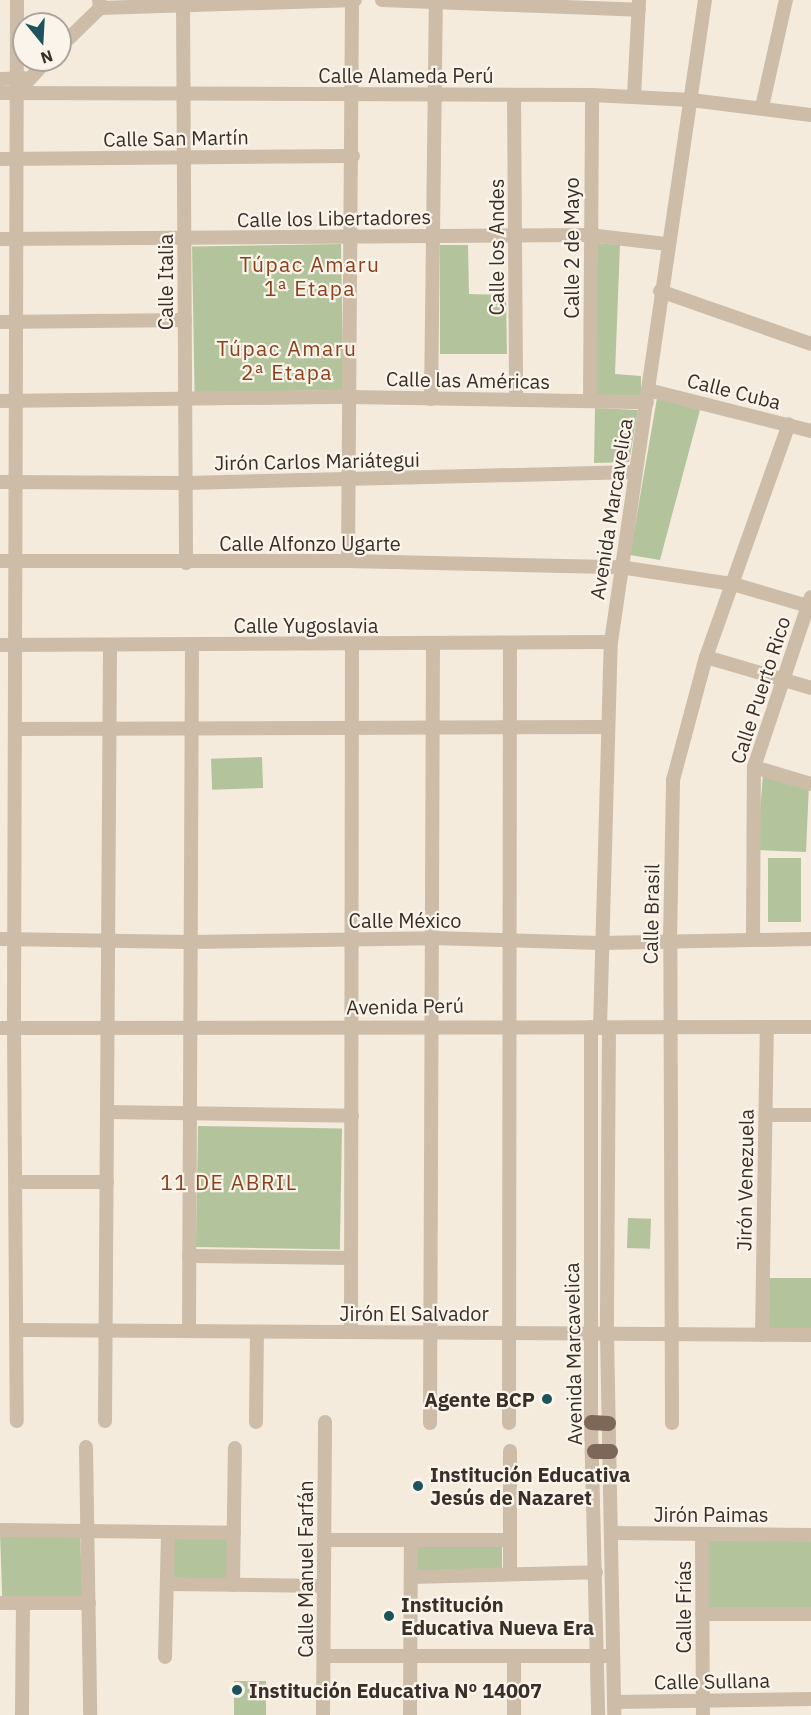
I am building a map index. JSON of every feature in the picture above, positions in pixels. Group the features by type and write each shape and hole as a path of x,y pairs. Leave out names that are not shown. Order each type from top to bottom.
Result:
{"main road":[{"path":"591,1422 608,1422"},
{"path":"594,1451 610,1451"}],"street":[{"path":"16,0 21,83 17,159 15,729 7,805 15,939 7,1028 15,1175 17,1421"},
{"path":"72,34 100,4 353,0 348,561"},
{"path":"382,0 639,5 634,96"},
{"name":"Avenida Marcavelica","path":"614,1708 600,1028 600,943 611,642 634,472 648,396 660,291 705,0"},
{"path":"762,107 786,0"},
{"path":"431,399 431,237 436,2"},
{"name":"Calle Italia","path":"183,4 186,563"},
{"path":"21,83 33,72"},
{"path":"0,79 21,83"},
{"name":"Calle Alameda Perú","path":"0,93 21,83 183,93 634,96 762,107 811,115"},
{"name":"Calle los Andes","path":"514,95 516,400"},
{"name":"Calle 2 de Mayo","path":"590,401 589,235 592,95"},
{"name":"Calle San Martín","path":"0,159 353,156"},
{"name":"Calle los Libertadores","path":"0,239 184,240 589,235 667,244"},
{"path":"660,291 811,344"},
{"path":"0,322 185,320"},
{"name":"Calle las Américas","path":"0,401 350,397 590,401 648,396"},
{"name":"Calle Cuba","path":"648,396 789,424 811,431"},
{"name":"Calle Brasil","path":"672,1424 670,940 673,780 706,657 789,424"},
{"name":"Jirón Carlos Mariátegui","path":"0,482 186,483 634,472"},
{"name":"Calle Alfonzo Ugarte","path":"0,561 186,563 348,561 620,567 733,584 810,604"},
{"name":"Calle Puerto Rico","path":"753,939 754,767 782,679 810,604"},
{"name":"Calle Yugoslavia","path":"0,645 510,645 611,642"},
{"path":"105,1421 110,645"},
{"path":"189,1331 192,645"},
{"path":"351,1332 352,645"},
{"path":"430,1423 433,645"},
{"path":"509,1423 510,645"},
{"path":"706,657 811,688"},
{"path":"15,729 607,727"},
{"path":"754,767 811,784"},
{"name":"Calle México","path":"0,939 190,942 432,938 600,943 811,939"},
{"name":"Avenida Perú","path":"7,1028 510,1025 600,1028 811,1027"},
{"name":"Jirón Venezuela","path":"762,1335 767,1027"},
{"name":"Avenida Marcavelica","path":"598,1715 590,1334 600,1028"},
{"path":"107,1112 352,1116"},
{"path":"766,1115 811,1115"},
{"path":"0,1168 15,1175 107,1182"},
{"path":"189,1256 351,1258"},
{"name":"Jirón El Salvador","path":"17,1330 811,1335"},
{"path":"256,1422 257,1332"},
{"name":"Calle Manuel Farfán","path":"323,1715 326,1422"},
{"path":"86,1447 90,1715"},
{"path":"233,1585 235,1448"},
{"path":"510,1451 510,1573"},
{"path":"0,1530 234,1533"},
{"path":"165,1657 168,1533"},
{"name":"Jirón Paimas","path":"611,1533 811,1534"},
{"name":"Calle Frías","path":"702,1534 703,1715"},
{"path":"324,1540 411,1542 510,1540"},
{"path":"410,1715 411,1542"},
{"path":"411,1577 596,1572"},
{"path":"167,1584 324,1586"},
{"path":"0,1602 89,1603"},
{"path":"22,1715 23,1603"},
{"path":"702,1614 811,1614"},
{"path":"324,1656 411,1658 613,1655"},
{"path":"514,1657 514,1715"},
{"name":"Calle Sullana","path":"614,1708 703,1701 811,1699"},
{"path":"780,1700 780,1715"}],"green space":[{"path":"597,243 620,245 615,374 641,376 641,396 597,395"},
{"path":"341,244 344,390 195,393 192,247"},
{"path":"440,245 468,245 469,294 506,295 507,354 440,354"},
{"path":"657,398 700,410 660,560 630,555"},
{"path":"595,408 638,410 629,462 594,463"},
{"path":"262,757 263,788 212,790 211,759"},
{"path":"763,774 809,784 806,852 757,850"},
{"path":"768,858 801,858 801,922 768,922"},
{"path":"198,1126 342,1129 340,1249 196,1247"},
{"path":"628,1218 651,1219 650,1249 627,1248"},
{"path":"767,1278 811,1278 811,1330 767,1330"},
{"path":"80,1532 82,1596 2,1599 0,1535"},
{"path":"173,1536 227,1536 227,1581 173,1581"},
{"path":"704,1541 811,1541 811,1610 704,1610"},
{"path":"417,1545 502,1545 502,1571 417,1571"},
{"path":"234,1681 266,1681 266,1715 234,1715"}],"place":[{"name":"Agente BCP","path":"547,1399"},
{"name":"Institución Educativa Jesús de Nazaret","path":"418,1486"},
{"name":"Institución Educativa Nueva Era","path":"389,1616"},
{"name":"Institución Educativa Nº 14007","path":"237,1690"}],"district":[{"name":"Túpac Amaru 1ª Etapa","path":"310,276"},
{"name":"Túpac Amaru 2ª Etapa","path":"287,360"},
{"name":"11 DE ABRIL","path":"229,1182"}]}
